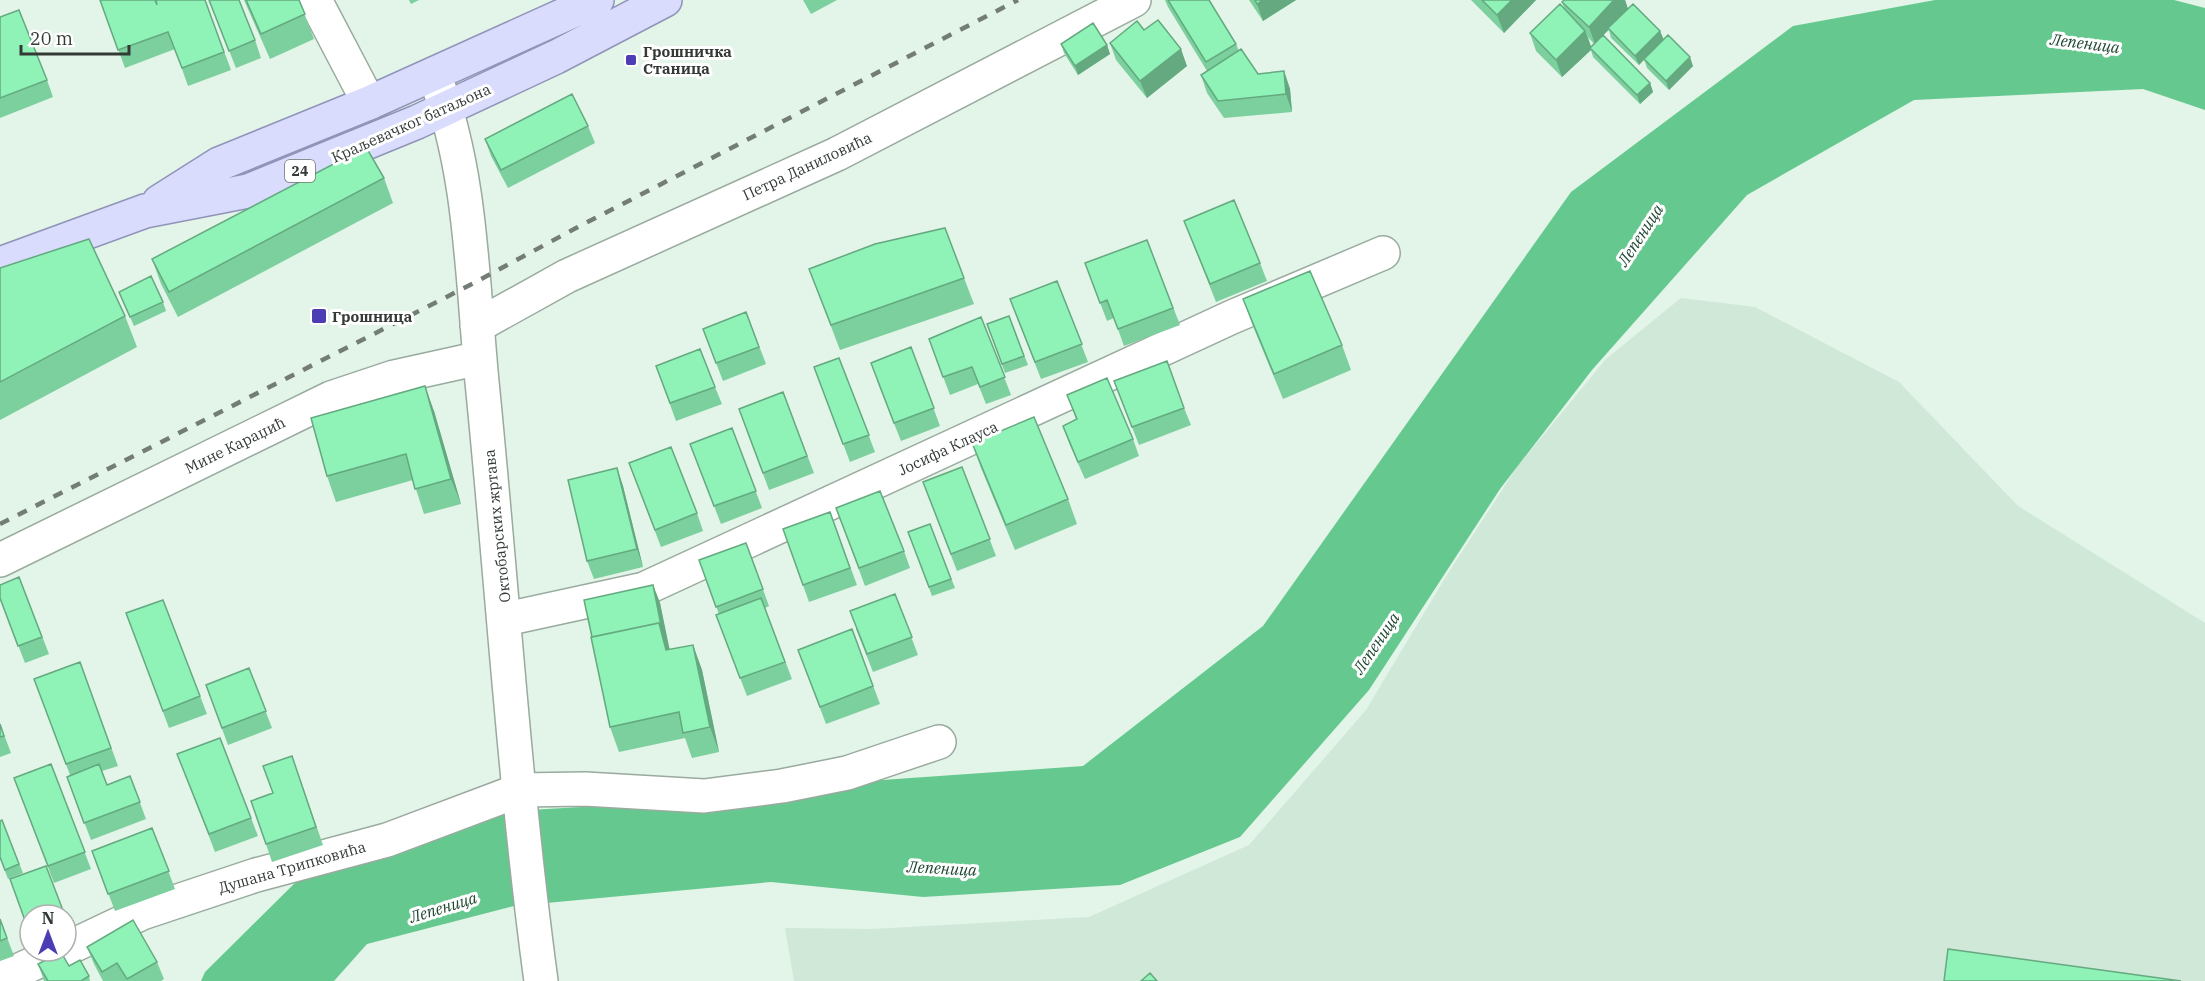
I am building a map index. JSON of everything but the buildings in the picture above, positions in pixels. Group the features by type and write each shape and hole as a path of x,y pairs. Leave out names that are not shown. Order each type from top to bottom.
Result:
{"main road":[{"name":"Краљевачког батаљона","path":"145,211 219,164 369,103 597,0"},
{"name":"Краљевачког батаљона","path":"0,264 145,211 249,191 447,108 556,57 664,0"}],"street":[{"path":"315,0 369,103"},
{"name":"Петра Даниловића","path":"477,326 567,276 837,154 1134,0"},
{"name":"Октобарских жртава","path":"434,74 447,108 469,224 523,822 540,981"},
{"name":"Јосифа Клауса","path":"506,619 644,590 1232,317 1383,253"},
{"name":"Мине Караџић","path":"0,560 332,398 394,377 480,358"},
{"name":"Душана Трипковића","path":"78,943 142,913 256,875 387,840 520,790 585,789 704,796 782,786 847,773 939,742"},
{"path":"0,979 35,963"}],"shaded area":[{"path":"1681,298 1755,307 1899,382 2018,506 2205,623 2205,981 794,981 785,928 872,929 1089,917 1249,845 1366,710 1445,578 1517,467 1606,359"}],"water":[{"name":"Лепеница","path":"1935,0 2174,0 2205,8 2205,110 2143,89 1914,100 1747,195 1592,370 1500,489 1369,690 1240,837 1120,885 923,897 771,882 514,906 367,944 334,981 201,981 205,972 300,878 493,812 667,802 839,783 1083,766 1263,626 1571,192 1793,26"}],"railway":[{"path":"0,524 474,283 1018,0"}],"place":[{"name":"Грошничка Станица","path":"631,60"},
{"name":"Грошница","path":"319,316"}]}
